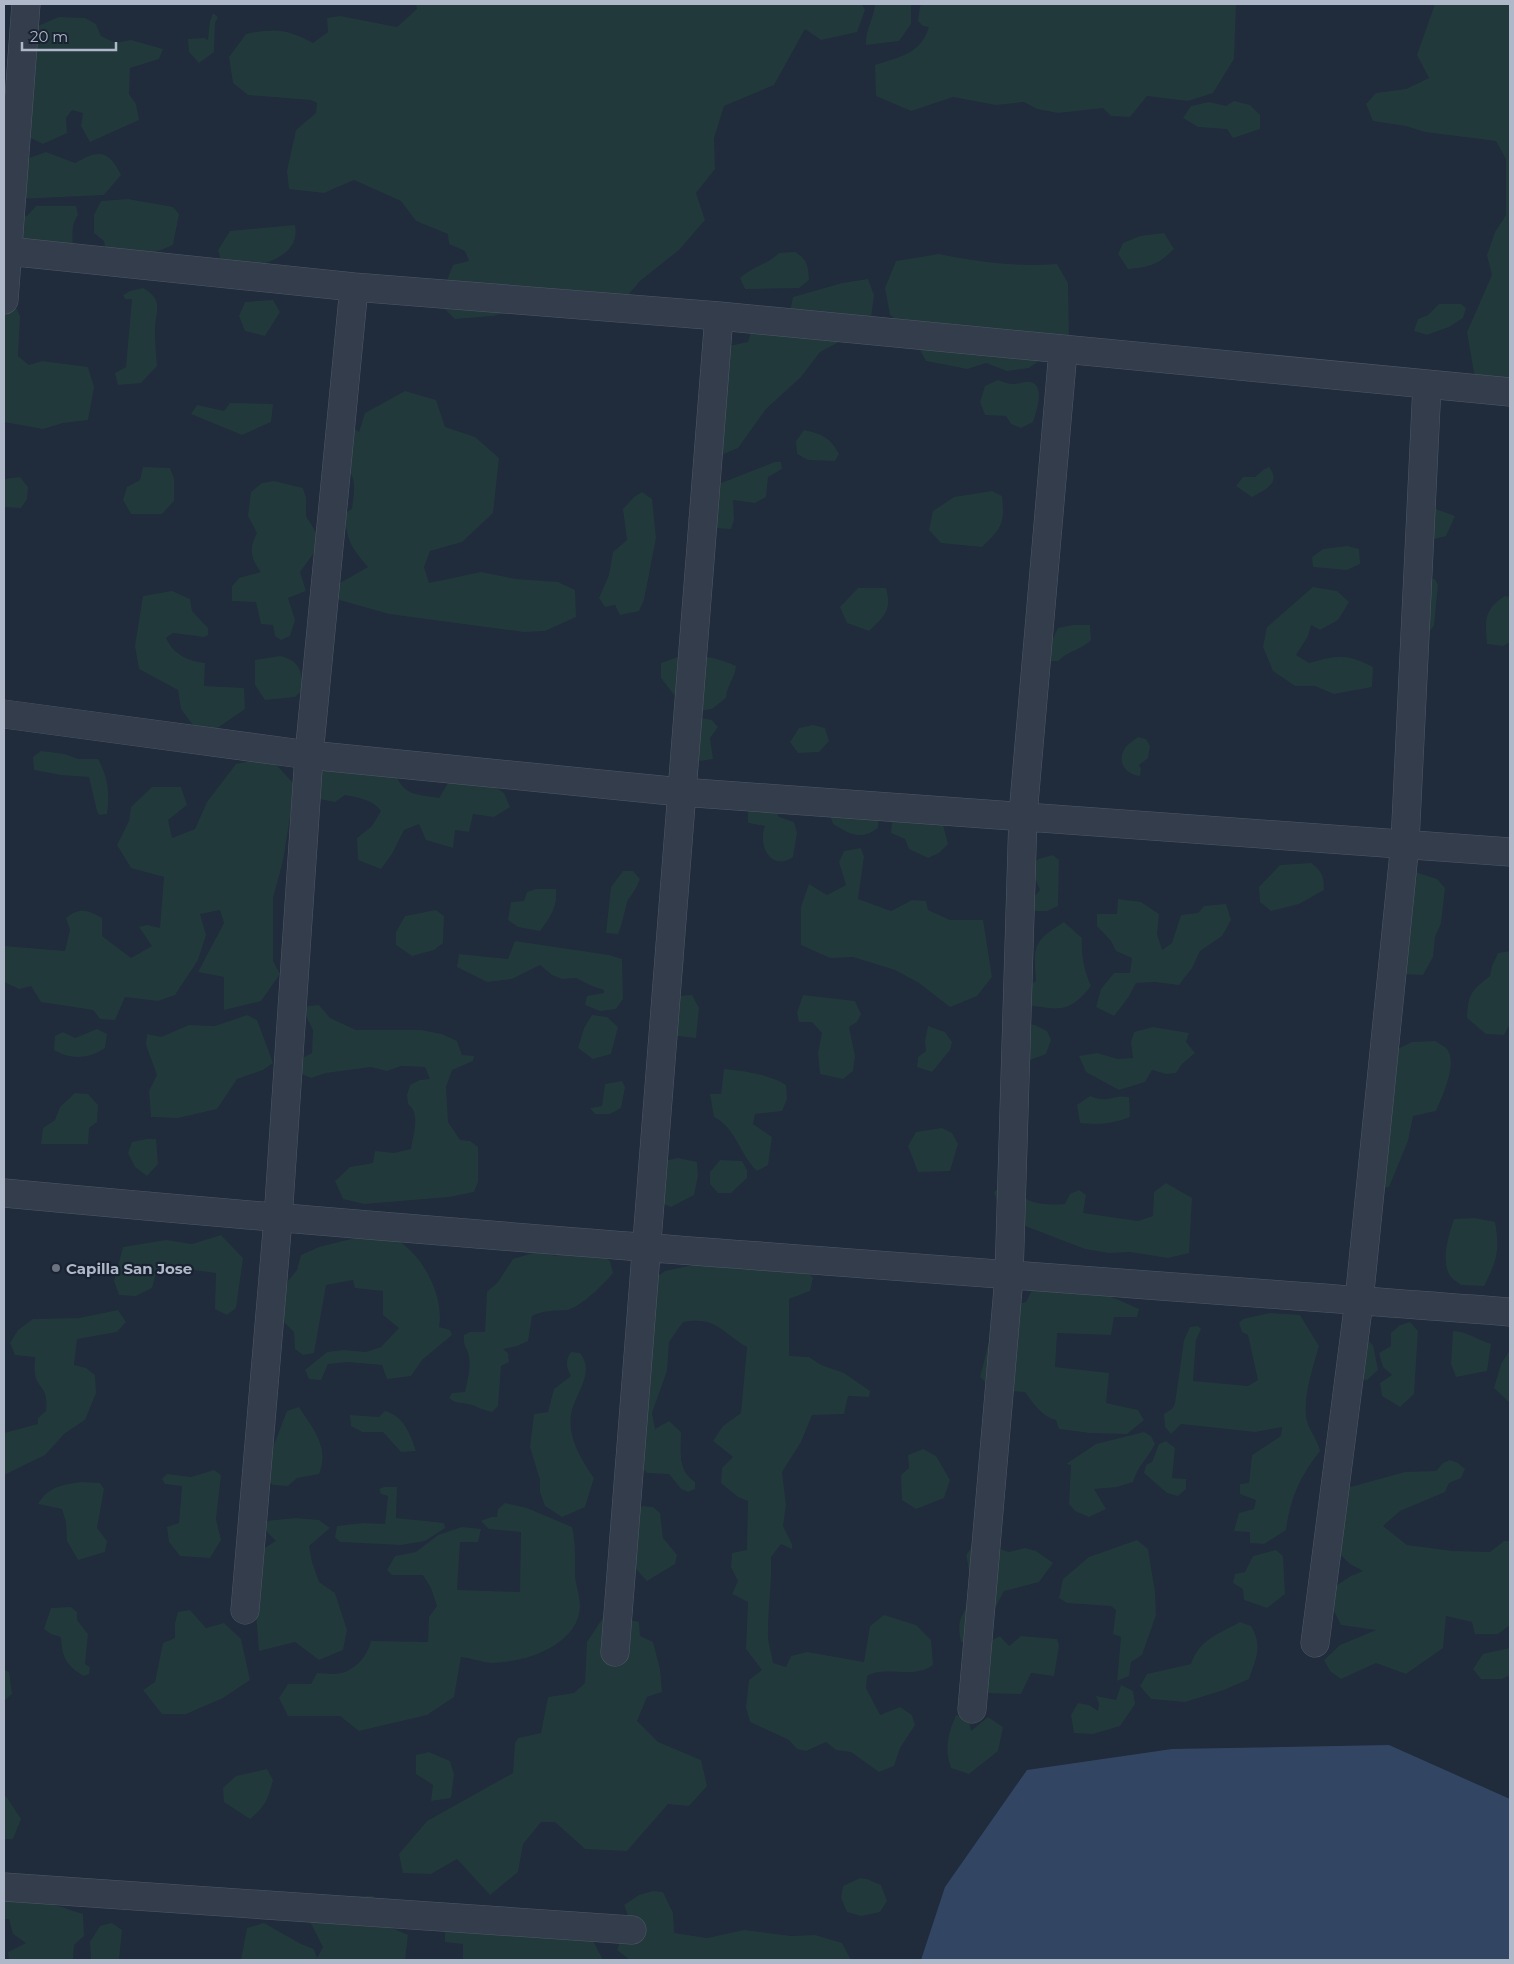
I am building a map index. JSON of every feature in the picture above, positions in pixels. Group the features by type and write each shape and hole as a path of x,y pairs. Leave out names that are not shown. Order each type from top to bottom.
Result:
{"street":[{"path":"4,300 6,237 26,4"},
{"path":"6,237 354,287 719,316 1063,351 1510,392"},
{"path":"245,1610 278,1219 309,754 354,287"},
{"path":"615,1652 719,316"},
{"path":"972,1709 1009,1277 1023,816 1063,351"},
{"path":"1315,1643 1359,1300 1405,843 1427,385"},
{"path":"4,714 309,754 681,792 1510,852"},
{"path":"4,1193 278,1219 1009,1277 1510,1312"},
{"path":"4,1887 632,1930"}],"green space":[{"path":"416,4 862,4 865,10 857,32 821,40 805,29 774,85 724,106 714,138 715,169 696,193 705,220 679,250 640,281 618,307 538,304 493,316 455,319 429,294 447,280 453,265 469,261 465,251 449,244 448,234 416,221 401,201 354,180 324,193 289,189 287,171 296,130 316,113 317,103 311,100 248,95 233,83 229,57 246,34 281,31 296,35 313,43 328,32 327,18 340,16 397,27 417,9"},
{"path":"875,4 911,4 911,24 899,41 866,45"},
{"path":"924,4 1236,4 1234,59 1213,93 1188,101 1147,96 1130,117 1111,116 1103,108 1058,113 1037,109 1024,102 996,105 953,97 911,111 876,96 875,65 901,57 921,43 929,27 923,26 918,21 920,6"},
{"path":"1435,4 1510,4 1510,394 1484,392 1474,373 1467,332 1492,275 1487,255 1495,232 1506,215 1506,159 1496,141 1425,132 1406,126 1373,121 1366,104 1376,93 1406,89 1429,78 1417,55"},
{"path":"213,13 218,17 215,23 214,52 199,63 189,52 188,39 204,38 208,40"},
{"path":"59,17 85,18 96,24 101,36 116,43 131,40 163,49 159,59 130,68 129,94 136,104 139,120 90,142 81,126 83,113 72,110 66,118 67,133 43,144 19,132 33,28"},
{"path":"1234,101 1250,105 1260,115 1260,129 1233,138 1227,129 1198,127 1183,118 1191,106 1209,102 1226,106"},
{"path":"46,152 75,163 91,155 102,154 112,161 121,175 104,195 16,199 12,164"},
{"path":"128,199 173,207 179,214 173,245 156,252 146,264 107,258 104,241 94,233 94,215 101,201"},
{"path":"36,206 76,206 78,215 73,228 73,252 9,243 8,220 27,216"},
{"path":"295,225 295,237 291,247 282,255 260,265 224,272 218,250 230,231"},
{"path":"1164,233 1174,249 1163,259 1153,264 1128,269 1118,254 1123,243 1140,236"},
{"path":"795,252 803,257 805,261 809,280 799,288 745,289 740,278 745,274 779,253"},
{"path":"939,254 998,263 1027,265 1057,264 1068,283 1069,340 1029,368 1007,371 986,363 967,369 926,361 907,327 890,315 885,288 896,261"},
{"path":"868,279 874,295 870,326 820,352 801,377 766,409 738,448 711,459 714,349 748,342 758,310 789,317 793,297 842,283"},
{"path":"143,288 154,297 157,306 155,344 157,366 141,383 118,385 115,373 126,367 132,299 125,299 123,295"},
{"path":"273,300 280,312 265,336 245,331 239,316 245,302"},
{"path":"1439,304 1461,304 1466,308 1463,318 1449,327 1427,335 1414,331 1418,319 1428,315"},
{"path":"4,308 17,309 20,317 18,356 29,365 42,361 88,367 94,387 88,420 63,423 43,429 4,422"},
{"path":"998,380 1012,384 1030,382 1035,384 1038,388 1039,400 1033,422 1021,428 1011,424 1006,416 985,415 980,402 985,386"},
{"path":"405,391 436,400 445,427 475,437 499,458 493,513 462,542 430,551 424,567 429,583 481,572 516,579 558,582 575,590 576,617 545,631 524,632 389,614 336,599 331,588 368,567 357,554 348,537 345,513 352,509 354,484 351,473 335,454 349,425 359,432 365,413"},
{"path":"230,403 273,404 271,422 242,435 191,414 197,405 224,411"},
{"path":"804,430 821,435 829,440 839,454 835,461 808,460 797,454 796,441"},
{"path":"775,462 781,462 782,469 768,477 766,497 755,503 733,500 734,520 731,529 695,527 688,519 691,506 716,485"},
{"path":"143,467 170,468 174,478 174,501 162,514 131,514 123,500 127,487 140,480"},
{"path":"1269,467 1273,473 1273,482 1262,492 1252,497 1236,486 1243,477 1255,477"},
{"path":"20,477 28,487 27,499 21,508 4,507 4,479"},
{"path":"274,481 303,488 306,498 306,516 322,542 300,572 306,591 288,598 295,620 290,636 281,640 275,636 273,625 261,624 256,602 232,601 232,586 239,578 261,572 252,553 257,533 248,516 251,492 262,483"},
{"path":"992,491 1002,496 1003,513 1001,525 982,547 941,543 929,530 933,511 954,497"},
{"path":"642,492 652,499 656,538 644,600 639,611 620,615 615,605 605,607 599,598 609,575 613,552 627,540 623,509 634,497"},
{"path":"1436,509 1455,516 1446,536 1426,541 1420,517"},
{"path":"1347,546 1359,549 1360,564 1347,570 1313,567 1312,557 1323,549"},
{"path":"1435,579 1438,585 1434,626 1427,633 1422,580"},
{"path":"1313,587 1337,591 1349,602 1338,620 1320,630 1311,625 1308,636 1296,655 1309,663 1335,657 1348,657 1363,662 1373,667 1372,687 1334,694 1315,686 1295,686 1273,671 1263,647 1267,627"},
{"path":"858,588 886,588 888,602 886,613 869,631 847,623 840,607"},
{"path":"172,591 190,599 192,611 208,628 208,635 204,637 173,633 166,638 169,644 182,656 193,661 205,663 204,686 244,688 245,709 213,731 195,728 181,709 178,690 139,669 135,646 143,596"},
{"path":"1505,596 1510,597 1510,642 1503,646 1487,644 1487,616 1493,606"},
{"path":"1073,625 1090,625 1091,640 1058,661 1045,661 1042,649 1052,640 1058,628"},
{"path":"683,655 710,658 736,666 726,698 712,709 688,713 661,678 661,663"},
{"path":"280,656 291,660 298,667 304,688 295,697 265,700 255,685 255,660"},
{"path":"692,716 712,720 718,727 710,738 713,759 700,761 690,748"},
{"path":"813,725 825,728 829,741 819,752 798,753 790,742 799,728"},
{"path":"1138,737 1146,739 1150,746 1148,758 1139,765 1141,769 1140,776 1130,773 1122,763 1122,753 1125,748"},
{"path":"41,751 65,754 78,759 98,759 107,785 107,814 99,815 97,811 89,777 61,775 34,770 33,757"},
{"path":"269,757 295,785 283,861 273,898 273,961 280,974 261,1001 224,1010 224,977 198,972 224,923 220,910 200,914 206,935 198,960 175,995 158,1001 125,997 115,1020 100,1019 93,1010 41,1002 31,986 19,989 4,982 4,946 65,951 70,930 66,918 79,911 92,913 102,918 102,936 131,958 152,946 139,927 147,925 160,928 164,877 131,868 117,845 129,821 131,807 152,787 181,787 187,805 168,820 172,838 195,829 207,802 236,764"},
{"path":"333,767 395,773 402,786 412,793 439,798 448,783 492,785 504,793 510,807 494,817 473,814 469,832 455,830 453,848 426,840 419,824 404,830 392,854 381,869 358,860 357,838 372,826 381,811 374,804 365,800 345,795 335,802 314,798 316,775"},
{"path":"748,808 775,810 779,817 794,822 797,833 793,857 785,861 779,861 768,855 763,841 765,826 748,823"},
{"path":"879,814 878,828 872,832 860,835 850,833 833,824 830,815"},
{"path":"892,821 942,821 948,844 939,853 928,858 909,849 905,839 891,833"},
{"path":"861,848 864,857 858,899 891,911 912,900 926,901 928,910 950,920 983,920 992,977 977,996 950,1007 919,983 895,970 853,957 830,958 801,945 801,907 809,884 827,895 846,885 839,862 844,851"},
{"path":"1053,855 1059,860 1058,906 1047,911 1033,911 1031,900 1040,890 1030,867 1038,859"},
{"path":"1311,863 1322,874 1324,890 1299,904 1271,911 1260,902 1259,887 1280,865"},
{"path":"623,871 633,871 640,879 628,900 618,934 606,933 611,887"},
{"path":"1415,872 1437,879 1445,888 1441,923 1435,937 1433,957 1423,975 1400,974"},
{"path":"536,889 556,889 554,907 540,931 518,927 508,920 511,902 524,901 527,892"},
{"path":"1118,899 1141,902 1159,914 1157,934 1162,950 1172,943 1181,915 1198,913 1204,906 1226,904 1231,920 1222,936 1200,951 1192,968 1179,985 1155,982 1136,983 1128,998 1114,1016 1096,1007 1101,989 1114,973 1130,973 1132,958 1116,951 1111,941 1097,926 1097,914 1117,914"},
{"path":"436,910 444,916 443,943 434,950 412,956 396,945 396,932 405,916"},
{"path":"1064,922 1082,938 1086,974 1091,986 1076,1002 1069,1006 1047,1008 1026,1005 1023,988 1036,981 1035,959 1038,945 1041,939"},
{"path":"515,941 609,955 622,959 623,999 616,1009 600,1011 585,1005 587,996 604,993 604,990 576,978 562,979 552,975 540,965 512,979 487,982 457,967 459,954 508,959"},
{"path":"677,951 683,956 684,960 680,996 692,995 699,1008 696,1038 669,1035"},
{"path":"1510,951 1510,1024 1504,1035 1486,1034 1467,1018 1468,1003 1475,990 1490,976 1498,953"},
{"path":"803,995 855,1001 861,1014 857,1022 849,1027 855,1056 853,1071 843,1079 820,1074 818,1053 822,1033 812,1022 799,1022 797,1013"},
{"path":"319,1005 330,1018 356,1030 421,1030 442,1034 457,1041 462,1055 474,1056 473,1061 452,1070 446,1087 448,1122 460,1140 470,1141 478,1147 478,1182 474,1192 449,1197 364,1204 343,1199 335,1181 350,1167 373,1163 375,1151 394,1153 411,1149 415,1119 412,1108 408,1104 407,1095 410,1085 420,1080 430,1079 425,1067 401,1066 387,1071 371,1067 326,1073 311,1078 297,1072 304,1057 312,1053 313,1030 304,1012 308,1006"},
{"path":"247,1015 257,1020 273,1063 263,1070 237,1079 217,1109 178,1118 151,1117 149,1091 157,1075 146,1045 147,1034 161,1037 189,1025 215,1026"},
{"path":"592,1015 607,1017 618,1027 611,1054 593,1059 578,1048 584,1028"},
{"path":"1016,1023 1035,1025 1047,1031 1051,1040 1046,1054 1030,1060 1015,1056"},
{"path":"928,1026 945,1032 952,1042 950,1050 932,1072 917,1067 918,1057 926,1051 925,1041"},
{"path":"1153,1027 1189,1033 1186,1042 1195,1053 1182,1064 1176,1073 1166,1074 1152,1070 1145,1082 1119,1090 1086,1072 1079,1056 1097,1053 1118,1059 1133,1058 1131,1042 1134,1032"},
{"path":"97,1029 107,1034 105,1048 99,1052 73,1057 54,1050 55,1036 63,1032 75,1038"},
{"path":"1435,1041 1445,1047 1451,1061 1448,1079 1436,1111 1413,1116 1408,1141 1389,1187 1366,1192 1391,1052 1412,1042"},
{"path":"724,1069 764,1076 786,1085 787,1099 782,1111 755,1114 753,1124 772,1137 768,1165 757,1171 728,1128 714,1117 710,1094 721,1094"},
{"path":"622,1081 625,1087 621,1108 610,1114 595,1114 590,1108 602,1106 605,1084"},
{"path":"75,1093 88,1094 98,1105 97,1122 89,1128 88,1144 41,1144 43,1128 55,1120 60,1107"},
{"path":"1090,1096 1102,1099 1129,1097 1130,1117 1105,1123 1080,1123 1077,1105"},
{"path":"942,1128 952,1133 958,1144 950,1171 918,1172 908,1146 916,1132"},
{"path":"156,1139 158,1164 147,1176 135,1167 128,1153 132,1142"},
{"path":"678,1158 697,1162 698,1176 694,1195 671,1207 646,1197 659,1162"},
{"path":"720,1160 742,1161 747,1170 747,1178 731,1193 718,1193 710,1184 710,1172"},
{"path":"1166,1183 1192,1198 1189,1253 1168,1258 1130,1252 1109,1253 1085,1249 1002,1217 994,1192 1005,1184 1033,1202 1040,1204 1065,1204 1070,1194 1079,1190 1086,1195 1083,1213 1138,1221 1153,1216 1154,1192"},
{"path":"1475,1218 1495,1222 1497,1248 1495,1262 1484,1286 1461,1285 1450,1275 1446,1261 1447,1246 1454,1219"},
{"path":"371,1234 394,1239 414,1254 422,1264 435,1290 440,1315 439,1327 450,1330 452,1335 422,1360 411,1376 387,1379 382,1365 348,1362 328,1364 321,1380 309,1379 305,1370 327,1352 344,1350 366,1352 381,1347 399,1328 383,1315 383,1291 355,1288 353,1280 326,1285 314,1353 303,1355 295,1349 294,1332 281,1319 284,1286 297,1270 301,1255 319,1247"},
{"path":"221,1235 243,1258 236,1308 227,1315 215,1309 216,1273 179,1268 157,1269 152,1288 136,1296 119,1295 114,1281 123,1247 166,1240 192,1244"},
{"path":"579,1247 597,1252 610,1261 613,1273 592,1294 573,1308 532,1316 528,1341 503,1349 508,1353 509,1362 501,1366 498,1406 492,1412 469,1404 455,1402 449,1398 452,1393 465,1392 469,1361 464,1343 464,1335 470,1332 485,1332 487,1292 498,1282 513,1259 540,1251 555,1256"},
{"path":"698,1264 800,1265 813,1278 810,1291 789,1299 789,1356 809,1357 821,1365 844,1373 870,1391 869,1397 848,1396 844,1414 812,1415 801,1442 782,1472 786,1505 783,1526 792,1544 792,1549 781,1544 771,1557 768,1636 773,1663 786,1667 791,1656 807,1652 864,1662 870,1626 884,1615 916,1625 931,1640 933,1665 916,1672 882,1672 867,1676 866,1688 880,1715 900,1707 912,1715 915,1725 900,1748 894,1766 879,1772 851,1752 836,1750 826,1742 806,1751 797,1749 789,1740 750,1722 746,1707 749,1680 762,1670 746,1649 748,1602 732,1594 738,1581 731,1567 732,1553 747,1550 748,1501 738,1497 721,1483 722,1468 733,1457 713,1441 723,1426 741,1413 747,1347 718,1327 703,1321 683,1322 669,1342 667,1371 652,1413 655,1429 669,1421 681,1432 681,1460 685,1472 695,1482 695,1489 688,1492 681,1489 669,1474 647,1473 634,1458 645,1285 665,1271"},
{"path":"1033,1288 1110,1296 1139,1309 1137,1317 1114,1317 1111,1335 1057,1333 1055,1367 1109,1373 1106,1403 1138,1410 1144,1420 1127,1434 1090,1433 1059,1429 1056,1420 1042,1413 1025,1392 994,1390 980,1377 990,1338 1000,1310 1026,1302"},
{"path":"118,1310 126,1322 117,1332 77,1339 74,1365 86,1368 95,1375 96,1393 85,1420 65,1433 45,1455 4,1475 4,1433 38,1424 38,1418 46,1411 46,1397 36,1379 35,1357 15,1355 10,1343 18,1330 33,1319 79,1318"},
{"path":"1270,1313 1300,1315 1319,1346 1306,1398 1306,1406 1308,1424 1320,1451 1297,1488 1290,1508 1286,1530 1264,1544 1250,1543 1250,1532 1234,1531 1239,1513 1254,1509 1256,1500 1240,1494 1240,1484 1249,1483 1252,1455 1281,1436 1282,1427 1255,1432 1181,1424 1171,1434 1165,1427 1164,1414 1173,1408 1175,1403 1184,1340 1190,1327 1198,1326 1201,1329 1196,1340 1193,1381 1248,1386 1258,1380 1248,1335 1242,1332 1239,1323 1243,1319"},
{"path":"1410,1322 1418,1331 1414,1394 1400,1407 1382,1396 1380,1383 1392,1375 1383,1367 1379,1353 1391,1346 1391,1333 1400,1325"},
{"path":"1453,1331 1467,1334 1491,1344 1487,1371 1456,1377 1451,1364"},
{"path":"1365,1338 1373,1345 1378,1370 1367,1380 1349,1376"},
{"path":"1510,1350 1510,1403 1494,1388 1501,1364"},
{"path":"571,1352 580,1353 586,1368 583,1383 571,1414 572,1432 576,1448 594,1478 585,1507 562,1517 545,1506 540,1492 540,1480 530,1447 534,1414 548,1412 554,1389 571,1376 567,1364"},
{"path":"299,1407 314,1431 321,1447 322,1464 319,1474 297,1478 288,1486 273,1485 266,1478 270,1455 287,1411"},
{"path":"385,1411 392,1413 402,1421 409,1432 416,1451 401,1452 383,1432 362,1432 351,1426 350,1415 379,1417"},
{"path":"1144,1432 1151,1436 1155,1444 1137,1472 1133,1482 1117,1487 1094,1489 1106,1509 1089,1517 1075,1511 1069,1504 1071,1465 1066,1464 1096,1444"},
{"path":"1166,1441 1175,1448 1172,1478 1186,1479 1186,1489 1178,1496 1167,1493 1144,1473 1146,1465 1152,1462 1159,1444"},
{"path":"923,1449 936,1456 950,1480 944,1498 916,1509 902,1500 901,1475 909,1468 908,1455"},
{"path":"1450,1460 1458,1463 1465,1469 1461,1478 1449,1483 1445,1492 1400,1511 1383,1526 1407,1545 1453,1551 1490,1552 1504,1541 1510,1541 1510,1625 1498,1634 1475,1634 1472,1622 1446,1616 1443,1648 1406,1674 1376,1663 1341,1679 1330,1671 1324,1660 1340,1645 1376,1630 1341,1625 1333,1609 1334,1587 1363,1571 1350,1564 1330,1545 1339,1490 1405,1472 1436,1471 1443,1463"},
{"path":"214,1470 221,1475 216,1519 221,1540 210,1558 180,1556 169,1542 167,1527 179,1523 182,1486 165,1484 162,1479 167,1474 191,1477"},
{"path":"81,1482 100,1483 104,1489 97,1528 107,1541 105,1552 78,1560 67,1541 66,1522 62,1509 38,1504 47,1493 56,1487"},
{"path":"397,1487 396,1518 444,1523 445,1528 425,1541 401,1545 340,1542 335,1537 337,1526 363,1523 385,1524 388,1496 381,1494 379,1489"},
{"path":"505,1503 527,1508 572,1527 575,1545 575,1576 580,1606 577,1620 570,1632 560,1642 533,1656 518,1660 491,1663 461,1657 454,1697 427,1715 359,1731 340,1716 288,1716 279,1698 288,1684 311,1684 317,1673 340,1673 352,1668 362,1659 371,1641 428,1642 429,1617 437,1606 431,1588 423,1575 392,1575 387,1570 395,1556 416,1552 438,1535 462,1527 481,1529 478,1542 460,1542 457,1590 520,1592 521,1532 489,1529 481,1521 497,1517 498,1509"},
{"path":"642,1506 653,1507 660,1513 663,1538 677,1555 675,1564 647,1581 632,1565 631,1520"},
{"path":"296,1518 319,1520 330,1528 309,1546 319,1582 335,1593 347,1630 343,1650 319,1660 295,1642 259,1651 252,1565 266,1547 276,1541 267,1532 265,1521"},
{"path":"1137,1540 1148,1549 1155,1592 1156,1615 1142,1655 1131,1662 1129,1676 1117,1681 1121,1637 1113,1634 1116,1610 1111,1606 1067,1603 1059,1598 1063,1579 1089,1557"},
{"path":"976,1541 1009,1552 1025,1548 1036,1551 1053,1563 1039,1582 1004,1591 989,1619 986,1639 961,1642 959,1626 968,1603 970,1591 966,1555"},
{"path":"1276,1550 1283,1556 1285,1594 1267,1608 1244,1600 1243,1589 1233,1583 1235,1574 1245,1572 1253,1556"},
{"path":"71,1607 77,1612 77,1620 88,1634 85,1664 90,1667 89,1674 84,1676 69,1665 66,1660 62,1650 61,1637 51,1634 44,1629 51,1608"},
{"path":"190,1610 206,1628 224,1623 241,1639 250,1680 223,1698 186,1714 162,1714 143,1690 155,1682 163,1643 175,1638 175,1623 178,1612"},
{"path":"606,1613 639,1622 640,1636 653,1642 660,1669 662,1692 647,1697 637,1721 658,1742 701,1760 707,1786 689,1806 668,1804 627,1851 585,1849 555,1822 541,1822 523,1844 518,1872 490,1895 457,1859 431,1874 403,1873 399,1854 427,1821 513,1773 515,1743 518,1738 541,1733 548,1697 574,1693 585,1683 587,1642"},
{"path":"1240,1622 1251,1626 1257,1640 1257,1652 1249,1679 1224,1690 1185,1702 1151,1699 1140,1686 1147,1674 1191,1664 1194,1656 1204,1643"},
{"path":"1000,1636 1009,1646 1021,1636 1057,1639 1059,1646 1054,1676 1031,1673 1021,1694 987,1693 963,1689 989,1642"},
{"path":"1510,1648 1510,1675 1502,1679 1481,1679 1473,1669 1483,1654"},
{"path":"4,1670 9,1672 12,1694 4,1701"},
{"path":"1121,1685 1133,1691 1135,1704 1120,1726 1093,1734 1074,1733 1071,1715 1078,1703 1089,1705 1098,1711 1099,1704 1096,1696 1116,1700"},
{"path":"956,1715 969,1719 971,1731 988,1717 1003,1727 998,1751 969,1774 951,1768 949,1761 947,1747"},
{"path":"429,1752 450,1761 454,1774 451,1798 431,1801 433,1785 416,1774 416,1755"},
{"path":"267,1769 273,1780 270,1792 266,1802 250,1819 224,1802 223,1788 236,1776"},
{"path":"6,1796 21,1819 13,1839 4,1839 4,1797"},
{"path":"860,1878 881,1885 887,1901 880,1912 861,1916 847,1912 841,1898 843,1886"},
{"path":"4,1882 43,1901 83,1914 84,1936 74,1945 73,1960 9,1960 8,1952 26,1943 13,1934 9,1919 4,1919"},
{"path":"653,1891 663,1892 673,1913 674,1933 707,1938 744,1930 791,1936 815,1935 842,1943 851,1960 630,1960 617,1950 629,1918 624,1905 639,1895"},
{"path":"373,1896 392,1928 408,1935 405,1960 241,1960 247,1928 264,1923 301,1944 314,1949 317,1958 323,1947 309,1920 333,1897"},
{"path":"112,1923 122,1930 119,1960 91,1960 90,1942 100,1926"},
{"path":"585,1925 603,1960 463,1960 463,1944 445,1942 445,1930"}],"water":[{"path":"1389,1745 1510,1799 1510,1960 921,1960 945,1887 1027,1770 1172,1749"}],"place":[{"name":"Capilla San Jose","path":"56,1268"}]}
